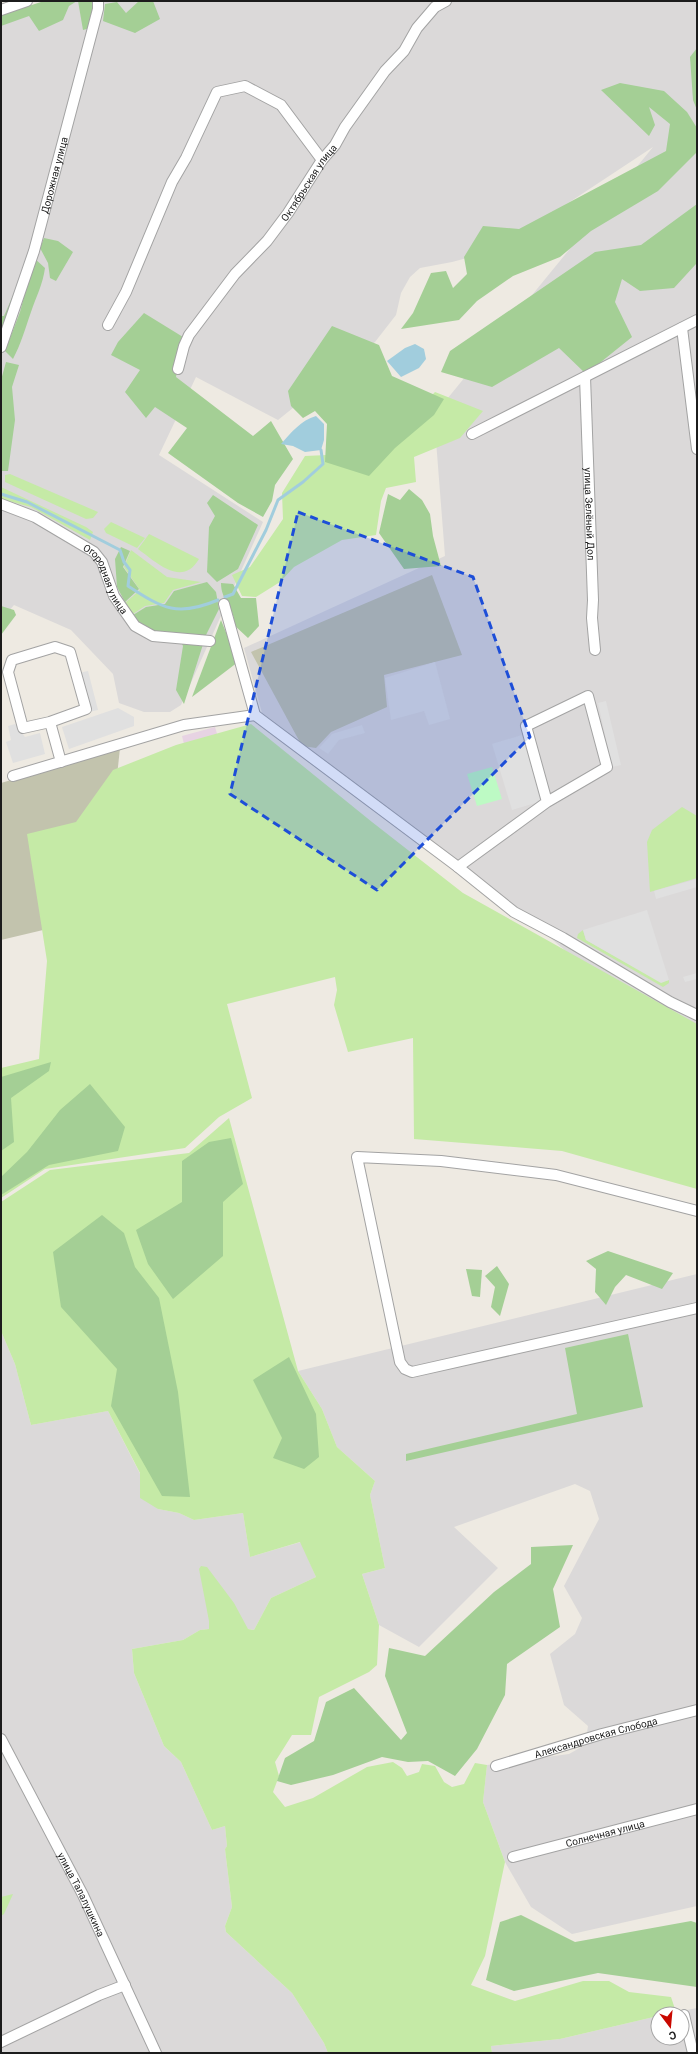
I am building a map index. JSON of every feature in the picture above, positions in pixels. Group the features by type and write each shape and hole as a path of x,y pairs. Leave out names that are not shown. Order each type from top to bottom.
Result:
{"street":[{"path":"1,10 27,1"},
{"name":"Дорожная улица","path":"1,347 34,251 98,9 98,1"},
{"name":"Октябрьская улица","path":"178,369 184,346 189,335 235,274 267,241 288,213 322,160 335,145 345,127 385,71 404,51 417,28 435,7 446,1"},
{"path":"108,325 126,292 172,182 186,158 217,92 245,86 281,105 322,160"},
{"path":"472,434 697,320"},
{"path":"682,328 697,448"},
{"name":"улица Зелёный Дол","path":"585,377 593,600 592,618 595,650"},
{"name":"Огородная улица","path":"1,504 35,518 94,552 102,562 114,596 135,626 153,636 210,641"},
{"path":"224,604 255,715 458,866 514,912 563,938 670,1002 697,1015"},
{"path":"55,647 70,652 86,709 50,722 23,728 8,672 12,660 55,647"},
{"path":"458,866 548,802 607,767 588,696 526,726 548,802"},
{"path":"13,776 184,725 255,715"},
{"path":"50,722 61,762"},
{"path":"697,1211 556,1175 441,1161 357,1157 400,1362 405,1369 412,1372 697,1308"},
{"name":"Александровская Слобода","path":"496,1766 602,1734 697,1710"},
{"name":"улица Талалушкина","path":"1,1739 83,1895 156,2053"},
{"name":"Солнечная улица","path":"513,1857 697,1809"},
{"path":"1,2042 100,1995 125,1985"},
{"path":"690,2040 693,2053"}],"highlighted area":[{"path":"298,512 473,577 530,737 377,890 230,794"}],"shaded area":[{"path":"49,1 697,1 697,1026 599,980 516,908 262,713 244,648 445,556 434,415 653,147 497,250 452,262 420,268 410,277 401,293 396,315 375,342 278,420 196,377 159,455 263,522 181,705 170,712 144,712 119,703 113,674 71,630 14,605 1,620 1,16"},
{"path":"432,575 462,655 384,675 387,707 331,732 316,748 302,746 251,652"},
{"path":"435,662 450,719 429,725 424,711 391,720 385,678"},
{"path":"88,671 98,710 89,712 79,673"},
{"path":"606,701 621,765 612,767 598,703"},
{"path":"118,708 134,717 134,726 69,749 62,727"},
{"path":"15,724 25,737 40,733 45,754 13,763 6,742 11,740 8,726"},
{"path":"362,725 365,733 339,740 328,754 319,748 332,734"},
{"path":"215,727 220,744 186,752 182,736"},
{"path":"522,735 542,801 512,810 492,744"},
{"path":"120,748 102,916 1,940 1,783"},
{"path":"697,879 697,887 656,899 654,891"},
{"path":"647,910 669,980 661,983 586,940 583,930"},
{"path":"697,973 697,979 685,982 683,977"},
{"path":"697,1274 697,1906 572,1934 531,1907 505,1862 483,1802 487,1765 569,1754 585,1745 588,1726 564,1705 550,1654 575,1634 582,1618 564,1586 599,1519 590,1491 575,1484 454,1527 498,1568 419,1647 379,1625 362,1574 385,1568 370,1495 375,1481 337,1447 322,1409 298,1371"},
{"path":"1,1331 15,1364 31,1425 108,1411 158,1509 179,1513 194,1520 243,1513 250,1557 301,1542 316,1577 271,1598 254,1630 209,1621 209,1629 200,1630 183,1640 132,1649 134,1673 164,1746 181,1762 212,1830 225,1826 227,1846 225,1849 232,1907 225,1926 226,1932 292,1993 324,2043 328,2053 1,2053"},
{"path":"697,2008 697,2053 492,2053 491,2046 560,2039 650,2018 650,2046 690,2046 690,2009"}],"green space":[{"path":"44,1 77,1 69,6 63,20 39,31 29,16 1,26 1,15"},
{"path":"78,1 96,1 90,28 83,30"},
{"path":"139,1 153,1 160,19 135,33 103,21 105,4 117,2 126,13"},
{"path":"697,48 697,110 693,100 690,57"},
{"path":"620,83 664,91 687,112 697,128 697,152 658,191 591,231 560,257 513,276 477,301 459,320 401,329 413,313 431,273 446,271 453,288 467,274 464,257 483,226 519,229 666,151 670,124 649,107 655,125 649,136 601,90"},
{"path":"697,204 696,264 674,288 640,291 622,279 615,302 632,337 586,374 559,348 492,387 441,372 450,351 595,252 641,245"},
{"path":"44,238 58,241 73,252 56,281 50,278 48,263 40,248"},
{"path":"34,258 45,268 44,274 23,336 13,359 5,351 20,312"},
{"path":"14,293 1,334 1,316 4,316"},
{"path":"144,313 183,337 176,377 253,436 271,421 293,459 275,485 272,501 263,517 238,503 168,453 187,428 155,407 146,418 125,392 140,370 111,355 118,342"},
{"path":"332,326 379,345 392,376 444,399 434,415 395,448 369,476 325,462 327,424 315,411 303,418 291,406 288,391"},
{"path":"6,362 19,365 12,387 15,420 8,471 1,471 1,380"},
{"path":"435,392 483,411 460,438 414,457 416,482 386,488 381,501 376,535 342,540 294,567 280,582 256,597 242,596 232,575 250,567 283,519 282,493 305,456 327,455 393,437"},
{"path":"10,474 98,512 93,518 86,519 5,482 5,475"},
{"path":"1,487 86,527 93,532 90,540 31,507 1,499"},
{"path":"409,489 422,500 430,514 433,536 441,566 404,569 379,533 388,494 400,500"},
{"path":"213,495 258,525 238,569 217,582 207,572 209,527 215,516 207,503"},
{"path":"111,522 145,538 137,548 106,533 104,529"},
{"path":"149,534 199,559 185,572 169,570 161,566 138,549"},
{"path":"121,547 130,551 123,567 139,589 125,602 117,587 115,559"},
{"path":"131,550 167,577 201,582 173,590 164,603 145,606 133,614 125,603 140,590 124,567"},
{"path":"207,582 216,592 219,609 206,635 184,704 176,690 183,646 178,635 152,632 142,626 133,615 146,607 165,604 174,591"},
{"path":"221,583 233,584 241,598 256,598 259,626 248,638 234,625 234,619 223,595"},
{"path":"1,606 14,610 16,615 1,635"},
{"path":"221,620 238,662 192,697"},
{"path":"251,724 372,822 463,893 697,1024 697,1189 562,1151 414,1139 413,1038 348,1052 334,1005 337,990 335,977 227,1004 252,1098 219,1117 185,1148 45,1169 1,1198 1,1068 39,1059 47,961 27,834 76,822 113,770 176,745"},
{"path":"492,767 502,799 477,806 467,774"},
{"path":"682,807 697,816 697,878 650,892 647,842 652,830"},
{"path":"583,930 586,940 661,982 669,980 669,983 663,987 577,938 578,934"},
{"path":"51,1062 49,1071 11,1098 14,1142 1,1151 1,1077"},
{"path":"90,1084 125,1127 118,1151 49,1165 1,1195 1,1177 27,1152 60,1110"},
{"path":"229,1118 298,1371 322,1409 337,1447 375,1481 370,1495 385,1568 362,1574 379,1625 377,1665 369,1672 319,1697 311,1735 292,1735 275,1762 279,1776 273,1792 285,1807 313,1798 367,1767 393,1762 402,1768 407,1776 419,1772 422,1764 435,1766 444,1782 452,1787 464,1784 475,1763 487,1765 483,1802 505,1862 485,1956 471,1985 515,2001 583,1981 609,1981 629,1992 671,1997 674,2006 650,2006 650,2018 560,2039 491,2046 492,2053 328,2053 324,2043 292,1993 226,1932 225,1926 232,1907 225,1849 227,1846 225,1826 212,1830 181,1762 164,1746 134,1673 132,1649 183,1640 200,1630 209,1629 209,1621 199,1569 201,1566 207,1567 234,1603 248,1629 254,1630 271,1598 316,1577 300,1542 250,1557 243,1513 194,1520 179,1513 158,1509 140,1498 140,1473 108,1411 31,1425 15,1364 1,1331 1,1202 50,1170 189,1153"},
{"path":"231,1138 243,1184 223,1202 223,1256 173,1299 148,1264 136,1230 182,1202 182,1161 209,1142"},
{"path":"102,1215 124,1233 135,1267 159,1298 178,1392 190,1497 162,1496 111,1406 117,1369 61,1307 53,1252"},
{"path":"608,1251 673,1273 662,1289 626,1275 615,1287 606,1305 595,1292 596,1269 586,1261"},
{"path":"497,1266 509,1284 500,1316 491,1307 495,1287 485,1276"},
{"path":"466,1269 482,1270 480,1297 472,1296"},
{"path":"628,1334 643,1407 406,1461 406,1454 577,1414 565,1348"},
{"path":"289,1357 316,1414 319,1457 304,1469 273,1458 282,1438 253,1380"},
{"path":"573,1545 553,1589 560,1627 507,1664 505,1695 477,1749 455,1776 428,1761 408,1762 382,1757 333,1775 291,1785 277,1781 285,1758 314,1741 326,1702 354,1688 401,1740 407,1733 385,1676 389,1648 425,1656 494,1592 531,1564 531,1547"},
{"path":"13,1894 4,1914 1,1916 1,1897"},
{"path":"521,1915 575,1942 691,1921 697,1923 697,1987 598,1973 514,1991 486,1980 500,1922"}],"water":[{"path":"415,344 424,349 426,359 419,368 401,377 387,361 405,348"},
{"path":"316,416 324,424 324,440 321,450 305,452 293,446 281,444 301,424"}],"waterway":[{"path":"225,597 233,594 266,530 278,500 303,482 323,464 321,450"},
{"path":"1,494 27,502 120,550 124,562 130,570 128,586 161,605 181,609 192,608 218,600"}]}
